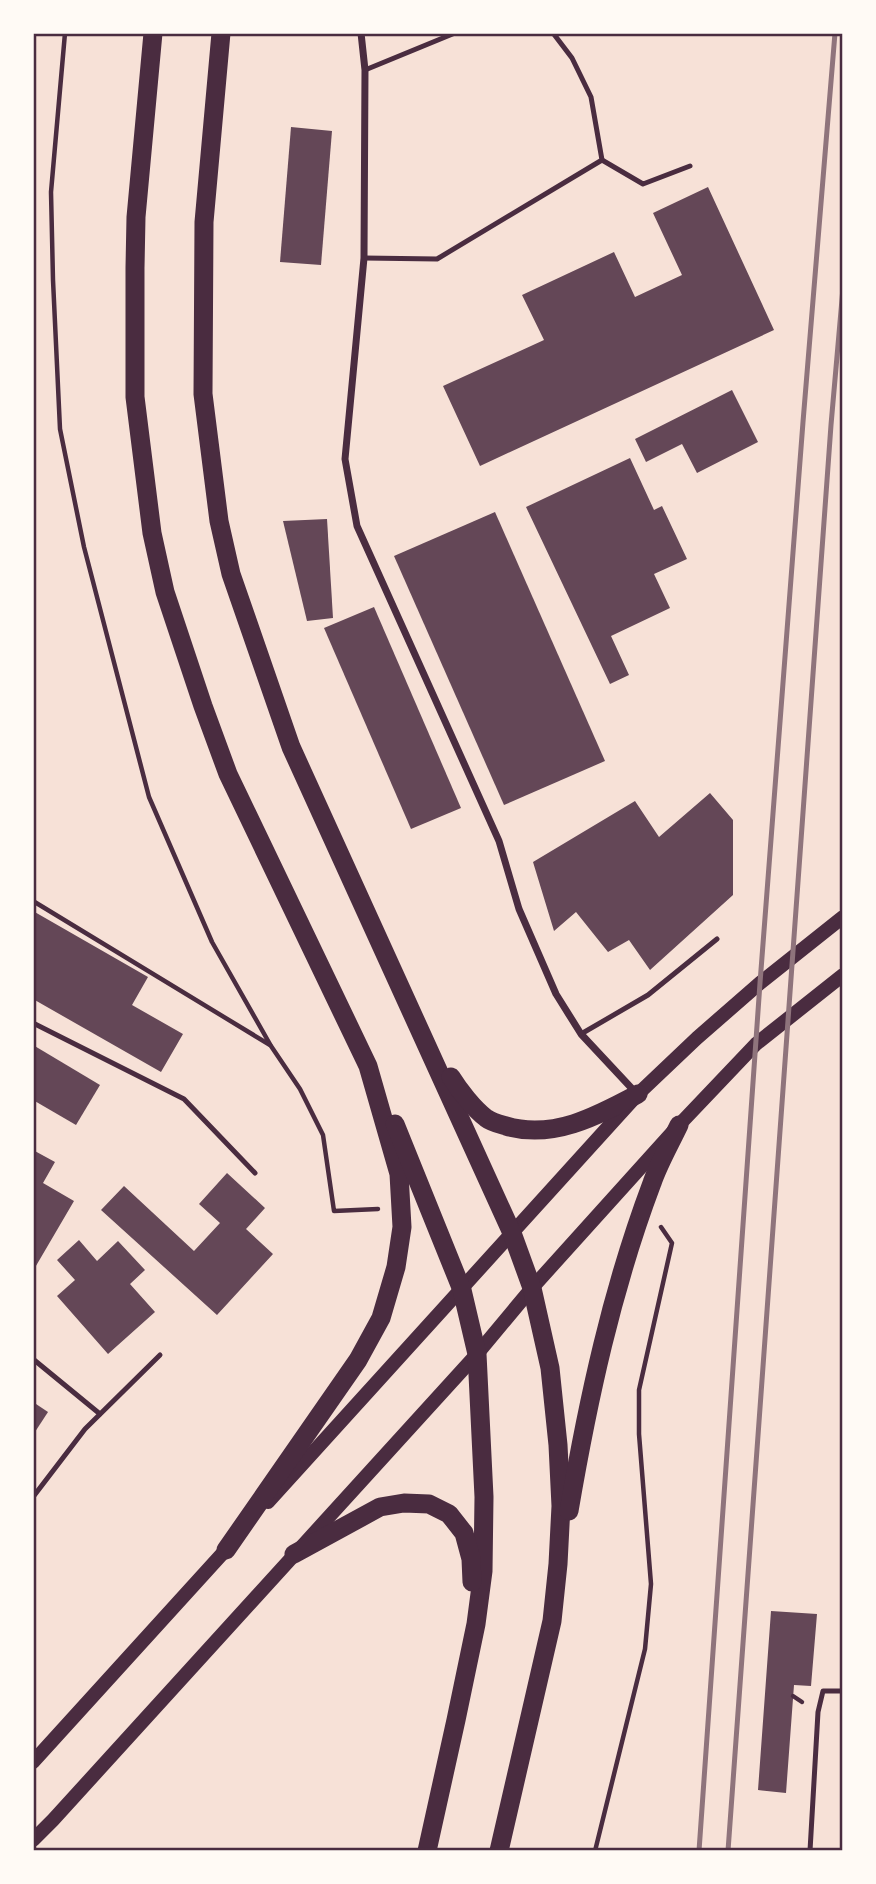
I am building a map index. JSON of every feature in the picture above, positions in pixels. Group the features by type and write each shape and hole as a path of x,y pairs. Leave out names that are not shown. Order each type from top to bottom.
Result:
{"highway":[{"path":"153,33 136,217 135,397 152,533 165,592 228,774 397,1127 462,1290 477,1354 484,1497 483,1571 476,1624 426,1851"},
{"path":"221,33 204,222 203,282 203,394 219,521 231,574 291,747 512,1233 532,1288 550,1368 558,1445 561,1506 554,1605"},
{"path":"416,1019 456,1086 487,1120 523,1131 569,1126 597,1116 638,1094"},
{"path":"226,1550 358,1360 381,1318 396,1266 402,1227 399,1174 368,1066"},
{"path":"499,1851 544,1662 583,1430 618,1286 652,1182 679,1125"},
{"path":"294,1554 380,1507 404,1503 429,1504 449,1514 464,1533 471,1559 476,1624"}],"main road":[{"path":"33,1762 638,1094 739,1001 843,917"},
{"path":"33,1840 477,1354 532,1288 679,1125 756,1044 843,975"}],"street":[{"path":"361,33 365,70 364,258 345,459 357,526 499,841 519,909 556,994 581,1034 638,1094"}],"lane":[{"path":"365,70 455,33"},
{"path":"553,33 572,58 591,97 602,160 643,184 690,166"},
{"path":"364,258 437,259 602,160"},
{"path":"581,1034 648,995 717,939"},
{"path":"33,1023 184,1099 255,1173"},
{"path":"33,1497 85,1429 160,1354"},
{"path":"33,1359 100,1414"},
{"path":"810,1851 818,1712 823,1691 843,1691"}],"path":[{"path":"65,33 51,192 60,429 83,547 149,797 212,942 271,1046 300,1089 323,1135 334,1211 382,1209"},
{"path":"33,901 271,1046"},
{"path":"595,1851 645,1648 651,1584 639,1434 639,1390 672,1242 645,1202"}],"building":[{"path":"291,127 332,131 321,265 280,262"},
{"path":"708,187 774,330 480,466 443,386 544,340 522,295 614,252 635,297 682,275 653,213"},
{"path":"732,390 758,442 697,473 682,444 646,462 635,439"},
{"path":"630,458 654,510 662,506 687,559 654,574 670,608 611,636 629,675 610,684 526,507"},
{"path":"495,512 605,761 504,805 394,556"},
{"path":"327,519 333,618 307,621 283,521"},
{"path":"374,607 461,808 411,829 324,628"},
{"path":"710,793 733,820 733,895 650,970 629,940 608,952 576,912 554,931 533,862 635,801 659,837"},
{"path":"33,911 148,977 132,1005 183,1034 161,1072 33,999"},
{"path":"33,1045 100,1085 76,1125 33,1100"},
{"path":"33,1150 55,1162 43,1183 74,1201 33,1271"},
{"path":"227,1173 265,1208 246,1229 273,1254 217,1315 101,1210 124,1186 194,1251 220,1223 199,1204"},
{"path":"79,1240 97,1261 118,1241 145,1270 130,1284 155,1312 108,1354 57,1296 75,1280 57,1260"},
{"path":"33,1402 48,1412 33,1435"},
{"path":"771,1611 817,1614 811,1686 794,1685 786,1793 758,1790"}],"railway":[{"path":"699,1851 760,983 835,33"},
{"path":"728,1851 843,288"}]}
